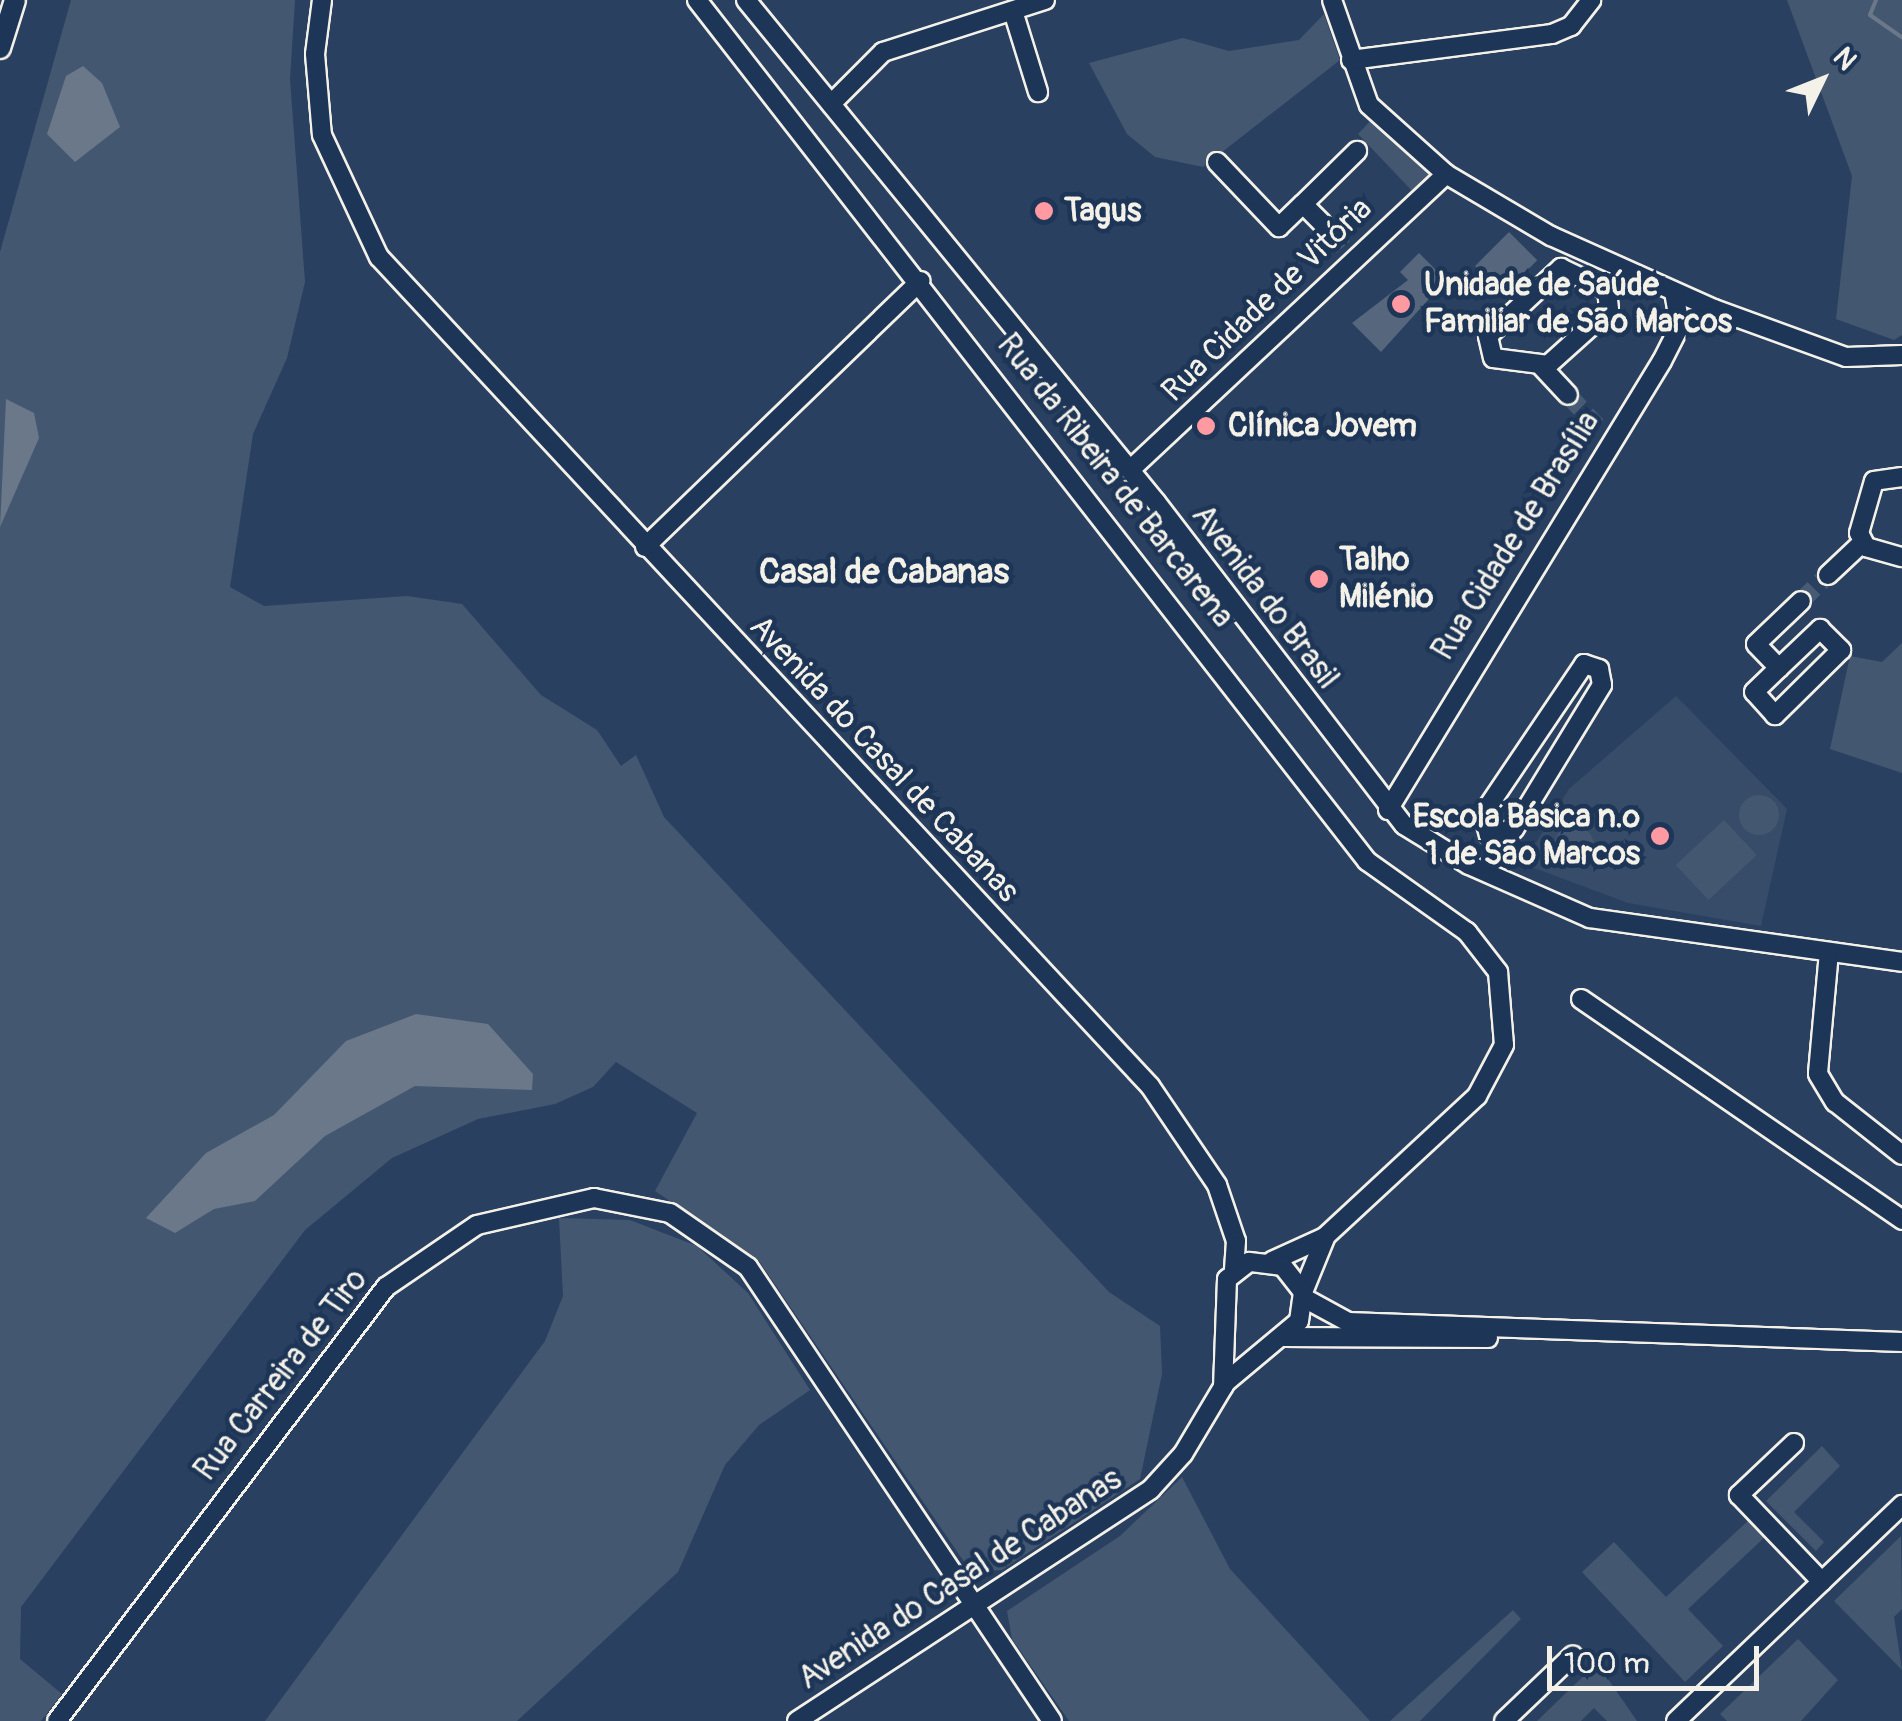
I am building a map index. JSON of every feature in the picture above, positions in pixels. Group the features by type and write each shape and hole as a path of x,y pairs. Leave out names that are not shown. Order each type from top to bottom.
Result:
{"main road":[{"path":"0,48 15,0"}],"street":[{"name":"Avenida do Casal de Cabanas","path":"322,0 316,105 331,169 362,230 425,314 1150,1086 1225,1207 1303,1295 1277,1340 1223,1387 1151,1490 978,1608 797,1721"},
{"name":"Rua da Ribeira de Barcarena","path":"697,0 920,281 1367,861 1477,940 1506,999 1504,1045 1477,1096 1325,1237"},
{"name":"Avenida do Brasil","path":"746,0 1130,470 1388,810 1469,865 1590,918 1902,962"},
{"path":"831,104 884,52 1045,0"},
{"path":"1351,60 1552,34 1571,26 1591,0"},
{"path":"1338,2 1351,60 1382,124 1446,174 1674,292 1846,357 1902,355"},
{"path":"1013,11 1038,92"},
{"path":"1217,162 1279,227 1357,151"},
{"name":"Rua Cidade de Vitória","path":"1130,470 1349,252 1446,174"},
{"path":"1303,204 1322,223"},
{"path":"1542,367 1611,306 1607,290 1568,269 1484,343 1493,358 1542,367 1568,395"},
{"path":"645,546 920,281"},
{"name":"Rua Cidade de Brasília","path":"1388,810 1604,432 1680,326 1674,292"},
{"path":"1828,576 1862,542 1874,482 1902,477"},
{"path":"1862,542 1902,557"},
{"path":"1779,668 1756,644 1801,601"},
{"path":"1820,629 1841,650 1775,714 1754,692 1779,668 1820,629"},
{"path":"1469,865 1489,835 1514,830 1602,684 1595,666 1574,669 1493,798 1482,820 1489,835"},
{"path":"1830,952 1818,1074 1834,1102 1902,1156"},
{"path":"1581,999 1902,1220"},
{"name":"Rua Carreira de Tiro","path":"57,1721 375,1298 478,1225 551,1202 617,1200 670,1213 738,1258 1052,1721"},
{"name":"Avenida do Casal de Cabanas","path":"1223,1387 1229,1326 1221,1298 1234,1272 1225,1207"},
{"path":"1234,1272 1325,1237"},
{"path":"1325,1237 1303,1295 1348,1322 1573,1334 1902,1342"},
{"path":"1229,1326 1277,1340 1573,1334"},
{"path":"1794,1443 1740,1495 1822,1582"},
{"path":"1676,1721 1902,1505"},
{"path":"1504,1721 1573,1655"}],"shaded area":[{"path":"71,0 295,0 290,79 305,282 287,358 253,434 230,587 264,606 407,596 462,604 541,695 597,730 621,766 636,755 664,817 1109,1292 1160,1326 1162,1374 1140,1479 1002,1570 971,1572 759,1261 655,1191 697,1113 616,1062 593,1087 555,1104 478,1119 392,1158 305,1230 21,1607 20,1659 62,1694 41,1721 0,1721 0,252"},
{"path":"1787,0 1902,0 1902,335 1894,340 1836,319 1852,176"},
{"path":"1324,14 1340,60 1203,167 1155,157 1127,134 1089,63 1183,38 1229,51 1299,40"},
{"path":"83,66 102,83 120,127 75,162 47,134 66,76"},
{"path":"1373,118 1441,171 1415,194 1358,134"},
{"path":"6,399 34,413 39,438 0,527"},
{"path":"1902,643 1902,773 1830,749 1850,656 1882,662"},
{"name":"Escola Básica n.º 1 de São Marcos","path":"1676,696 1787,809 1761,926 1628,903 1523,864 1569,789"},
{"path":"1759,795 1773,801 1779,815 1773,829 1759,835 1745,829 1739,815 1745,801"},
{"path":"1724,820 1757,855 1708,900 1676,865"},
{"path":"1574,826 1588,832 1594,846 1588,860 1574,866 1560,860 1554,846 1560,832"},
{"path":"416,1014 488,1024 533,1074 532,1090 415,1086 325,1136 255,1201 214,1209 175,1233 146,1218 206,1153 274,1115 346,1041"},
{"path":"559,1218 630,1220 697,1246 748,1293 810,1390 759,1425 725,1465 678,1572 517,1721 265,1721 545,1341 563,1296"},
{"path":"1822,1446 1840,1466 1794,1512 1824,1542 1816,1551 1766,1501"},
{"path":"1182,1477 1230,1569 1370,1721 1069,1721 1012,1639 1007,1611 1120,1536"},
{"path":"1750,1519 1766,1536 1688,1609 1723,1646 1685,1682 1582,1572 1614,1542 1666,1597"},
{"path":"1901,1536 1902,1609 1894,1617 1902,1670 1834,1601"},
{"path":"1513,1610 1521,1619 1420,1721 1390,1721"},
{"path":"1798,1639 1838,1680 1801,1721 1727,1721 1720,1714"},
{"path":"1597,1663 1637,1721 1607,1721 1594,1708 1581,1721 1537,1721"}],"building":[{"path":"1509,232 1537,260 1503,294 1475,266"},
{"name":"Unidade de Saúde Familiar de São Marcos","path":"1419,253 1446,280 1381,352 1352,323 1408,280 1400,272"}],"waterway":[{"path":"1876,0 1870,15 1902,37"}],"tunnel":[{"path":"1322,223 1343,247"},
{"path":"1568,395 1597,426"},
{"path":"1801,601 1828,575"}],"place":[{"name":"Tagus","path":"1044,211"},
{"name":"Unidade de Saúde Familiar de São Marcos","path":"1401,304"},
{"name":"Clínica Jovem","path":"1206,426"},
{"name":"Talho Milénio","path":"1319,579"},
{"name":"Escola Básica n.º 1 de São Marcos","path":"1660,836"}],"district":[{"name":"Casal de Cabanas","path":"884,572"}]}
